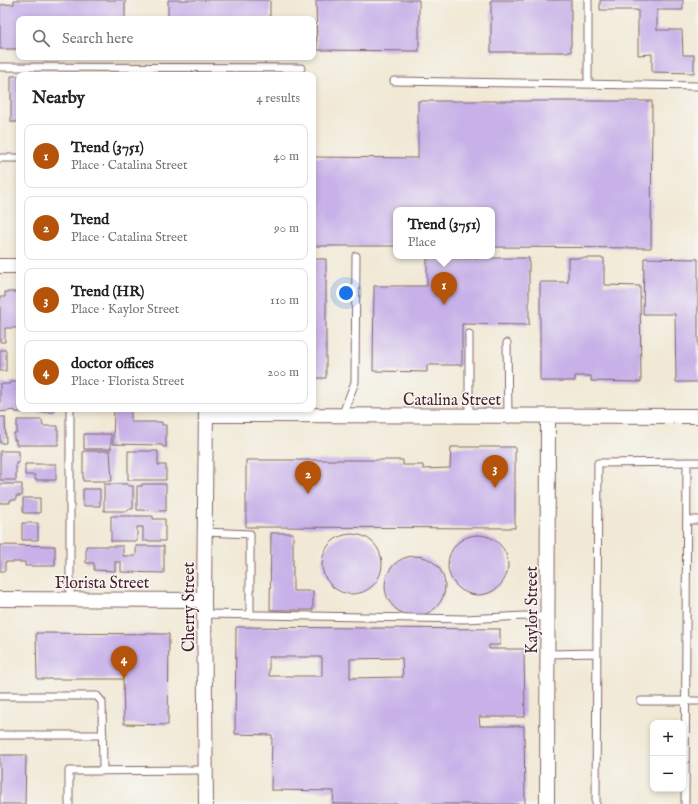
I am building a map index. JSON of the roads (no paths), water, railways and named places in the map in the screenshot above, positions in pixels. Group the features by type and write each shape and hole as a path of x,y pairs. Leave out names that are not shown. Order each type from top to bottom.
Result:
{"street":[{"path":"0,266 16,266"},
{"name":"Catalina Street","path":"206,412 255,412 342,416 698,416"},
{"name":"Cherry Street","path":"206,412 204,600 206,804"},
{"name":"Kaylor Street","path":"547,804 548,416"},
{"name":"Florista Street","path":"0,599 204,600"}],"lane":[{"path":"588,0 588,84"},
{"path":"0,67 301,68"},
{"path":"394,81 698,86"},
{"path":"0,158 16,158"},
{"path":"342,416 355,382 356,256"},
{"path":"469,334 469,416"},
{"path":"507,343 508,416"},
{"path":"70,412 70,599"},
{"path":"685,804 687,462"},
{"path":"596,804 598,463 698,462"},
{"path":"687,520 698,520"},
{"path":"205,532 250,534 250,614"},
{"path":"204,614 465,619 526,616 548,617"},
{"path":"548,654 597,653"},
{"path":"0,696 97,696 102,702 104,771"},
{"path":"641,701 698,701"},
{"path":"0,735 103,735"},
{"path":"69,804 69,771 205,770"}],"place":[{"name":"Trend (3751)","path":"444,305"},
{"name":"Trend (HR)","path":"495,488"},
{"name":"Trend","path":"308,494"},
{"name":"doctor offices","path":"124,679"}]}
